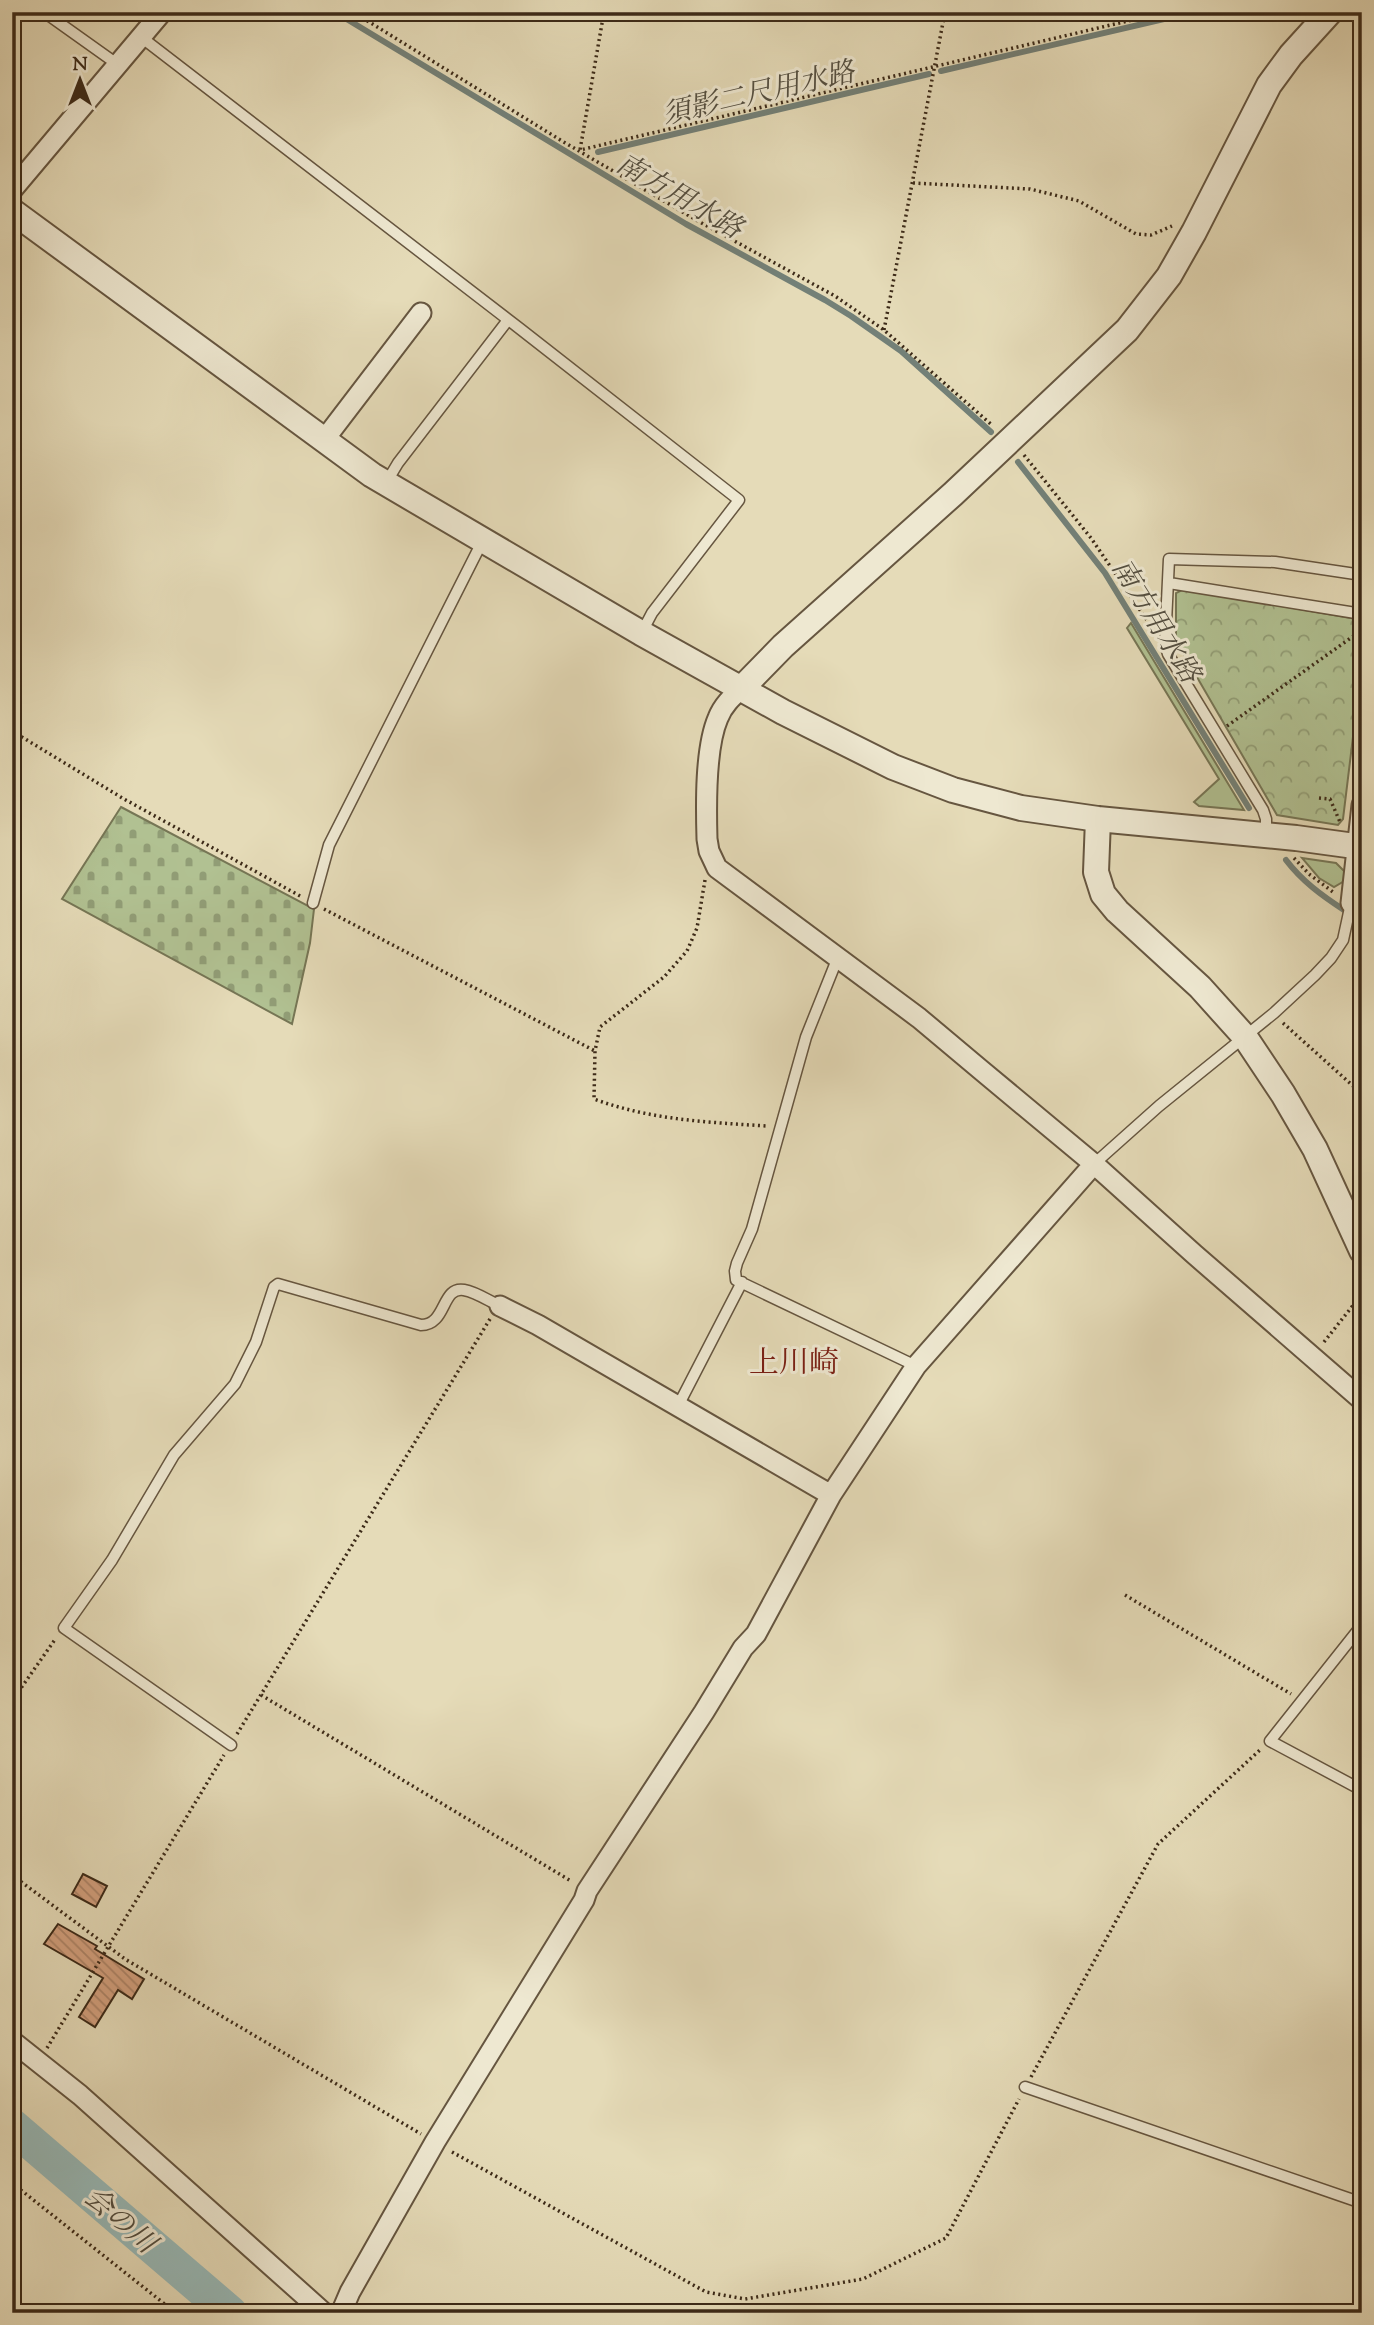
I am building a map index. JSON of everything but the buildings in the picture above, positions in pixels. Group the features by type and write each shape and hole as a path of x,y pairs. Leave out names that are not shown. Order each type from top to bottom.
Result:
{"street":[{"path":"12,190 162,12"},
{"path":"1330,12 1298,46 1269,85 1169,276 1127,330 1010,441 783,646 730,699 718,716 710,747 707,831 709,851 714,863 723,873 919,1018 1094,1164 1362,1400"},
{"path":"12,211 385,483 642,633 839,741 924,780 998,803 1098,819 1296,838 1354,840"},
{"path":"324,440 421,313"},
{"path":"1351,903 1354,840 1362,804"},
{"path":"1098,819 1096,872 1098,883 1108,902 1200,986 1245,1037 1315,1149 1362,1251"},
{"path":"341,2313 350,2292 435,2142 587,1891 743,1648 756,1634 831,1495 916,1366 1094,1164"},
{"path":"500,1306 538,1325 831,1495"},
{"path":"12,2041 80,2095 324,2313"}],"lane":[{"path":"44,12 117,64"},
{"path":"141,37 738,500 652,613 642,633"},
{"path":"385,483 508,320"},
{"path":"313,903 329,845 482,541"},
{"path":"1266,835 1263,810 1168,654 1165,644 1169,559 1275,562 1362,575"},
{"path":"1169,583 1362,614"},
{"path":"1094,1164 1159,1106 1274,1013 1315,975 1339,948 1347,929 1351,903"},
{"path":"838,957 806,1037 752,1229 737,1263 735,1275 736,1280 916,1366"},
{"path":"678,1406 742,1282"},
{"path":"230,1745 64,1628 112,1560 174,1455 235,1384 256,1342 274,1287 278,1284 421,1325 435,1322 450,1294 458,1290 466,1290 500,1306"},
{"path":"1358,1788 1270,1741 1362,1625"},
{"path":"1025,2087 1362,2203"}],"path":[{"path":"354,12 698,221 835,296 884,330 1010,441 1064,503 1165,644"},
{"path":"580,150 604,12"},
{"path":"884,330 945,12"},
{"path":"580,150 1166,12"},
{"path":"913,183 1030,189 1079,201 1136,234 1151,234 1175,225 1194,232"},
{"path":"1216,734 1362,630"},
{"path":"1319,798 1331,799 1354,840"},
{"path":"1296,838 1294,858 1297,862 1322,885 1351,903"},
{"path":"714,863 705,874 696,928 687,951 664,977 600,1027 595,1051 594,1099 622,1109 666,1119 780,1127"},
{"path":"1274,1013 1362,1094"},
{"path":"1312,1357 1362,1294"},
{"path":"40,2064 108,1946 500,1306"},
{"path":"1125,1595 1302,1700"},
{"path":"12,1702 64,1628"},
{"path":"261,1695 587,1891"},
{"path":"12,1875 125,1959 435,2142 706,2291 745,2299 863,2279 946,2238 1158,1844 1270,1741"},
{"path":"12,2183 176,2313"}],"green space":[{"path":"1184,589 1362,620 1362,663 1343,819 1338,825 1277,815 1176,641 1176,593"},
{"path":"1131,623 1244,810 1199,806 1194,802 1219,779 1127,628"},
{"path":"121,807 314,909 310,943 292,1024 62,899"},
{"path":"1302,858 1336,863 1346,873 1346,880 1334,887 1319,878"}],"waterway":[{"name":"南方用水路","path":"335,12 686,224 851,316 901,351 991,432"},
{"name":"須影二尺用水路","path":"941,71 1194,12"},
{"name":"須影二尺用水路","path":"598,152 929,74"},
{"name":"南方用水路","path":"1018,462 1105,573 1249,808"},
{"name":"南方用水路","path":"1286,860 1312,887 1344,910"},
{"name":"南方用水路","path":"1357,919 1362,922"},
{"name":"会の川","path":"12,2126 230,2313"}],"district":[{"name":"上川崎","path":"794,1362"}]}
